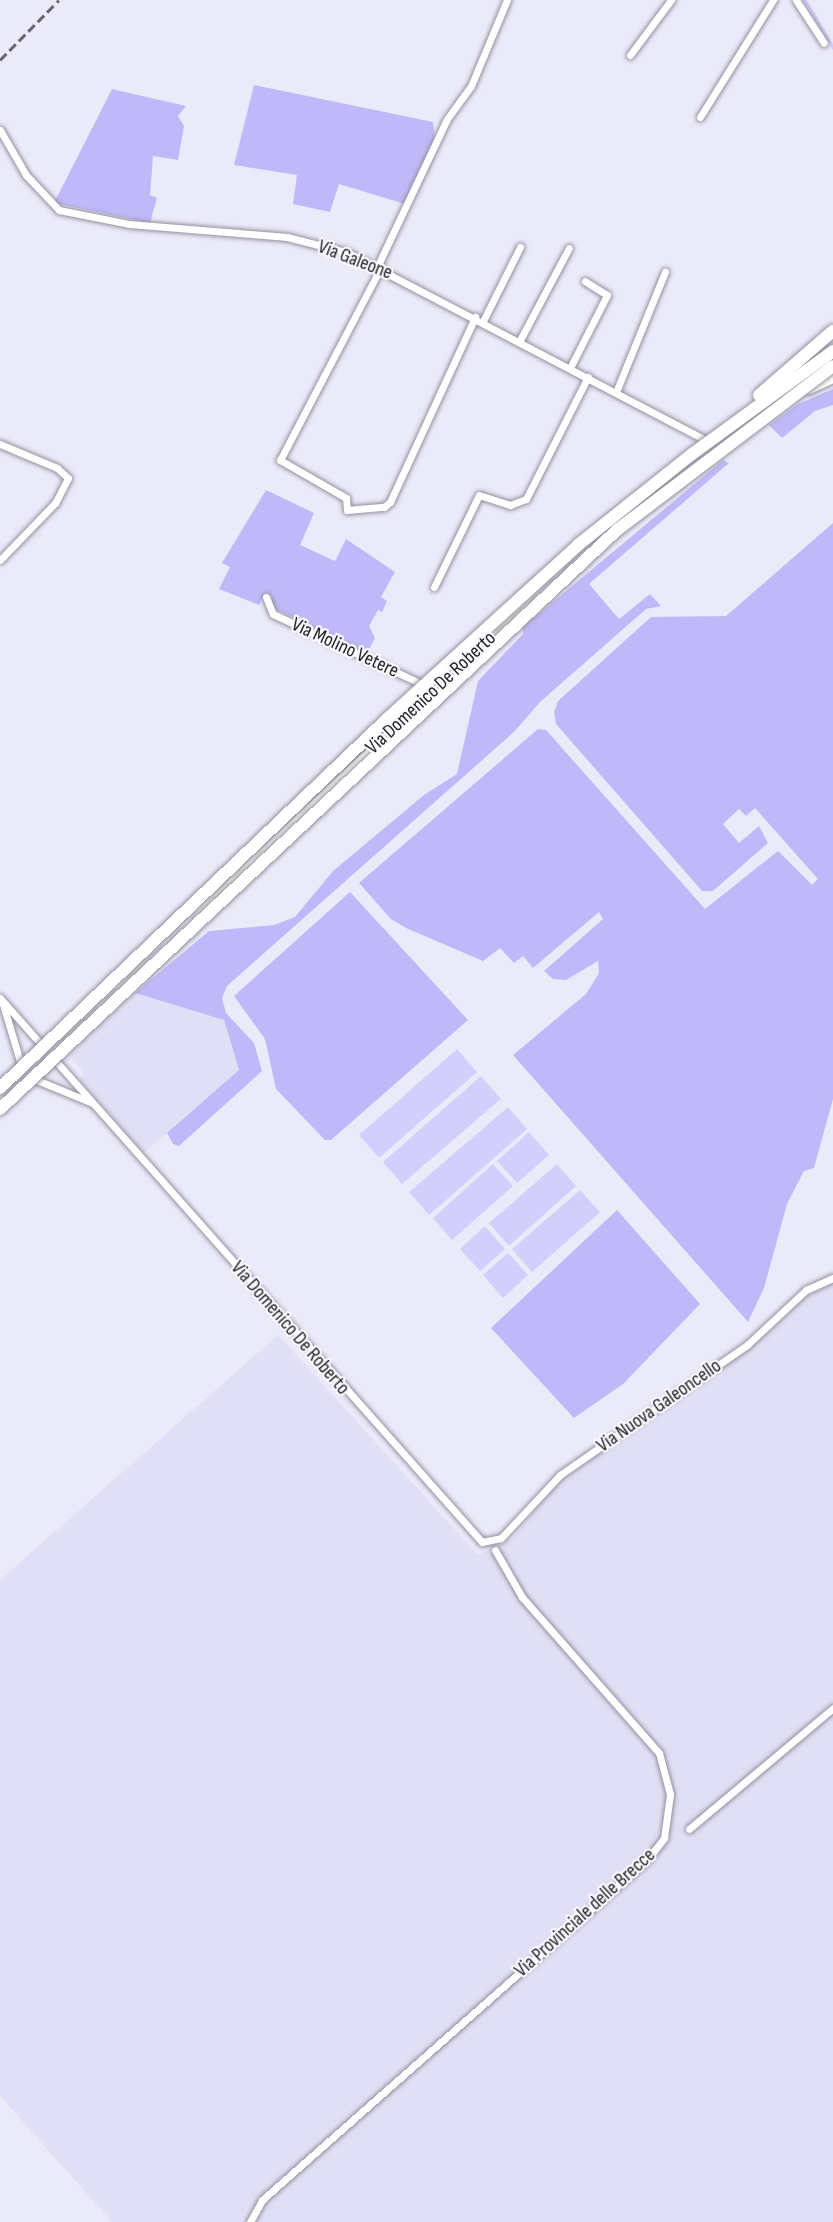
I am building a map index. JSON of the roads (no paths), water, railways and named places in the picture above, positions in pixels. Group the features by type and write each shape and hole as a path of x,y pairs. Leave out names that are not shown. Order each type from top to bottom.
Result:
{"highway":[{"path":"0,1088 402,705 578,545 692,453 833,331"},
{"path":"692,453 833,351"},
{"path":"0,1108 617,530 778,403 833,366"},
{"path":"778,403 833,377"}],"street":[{"path":"476,317 390,502 384,507 347,510 346,498 280,460 380,266 447,119 471,86 507,0"},
{"path":"630,55 671,0"},
{"path":"700,117 773,0"},
{"path":"796,0 824,43"},
{"name":"Via Galeone","path":"0,130 26,174 59,210 129,224 287,237 380,266 714,444"},
{"path":"483,321 520,247"},
{"path":"520,340 569,248"},
{"path":"616,392 665,272"},
{"path":"570,368 608,295 585,281"},
{"name":"Via Domenico De Roberto","path":"0,1098 583,551 714,444 833,358"},
{"path":"434,587 479,495 510,505 526,499 588,377"},
{"path":"0,444 57,468 68,478 55,503 0,560"},
{"name":"Via Molino Vetere","path":"266,597 273,614 434,690"},
{"name":"Via Domenico De Roberto","path":"0,999 474,1537 492,1542"},
{"name":"Via Domenico De Roberto","path":"0,999 26,1074 94,1104"},
{"name":"Via Nuova Galeoncello","path":"492,1542 560,1475 747,1345 806,1290 833,1278"},
{"name":"Via Provinciale delle Brecce","path":"250,2222 262,2200 647,1860 664,1838 670,1794 659,1753 522,1597 495,1550"},
{"path":"689,1829 833,1708"}],"waterway":[{"path":"805,0 833,48"}],"railway":[{"path":"0,60 59,0"}]}
